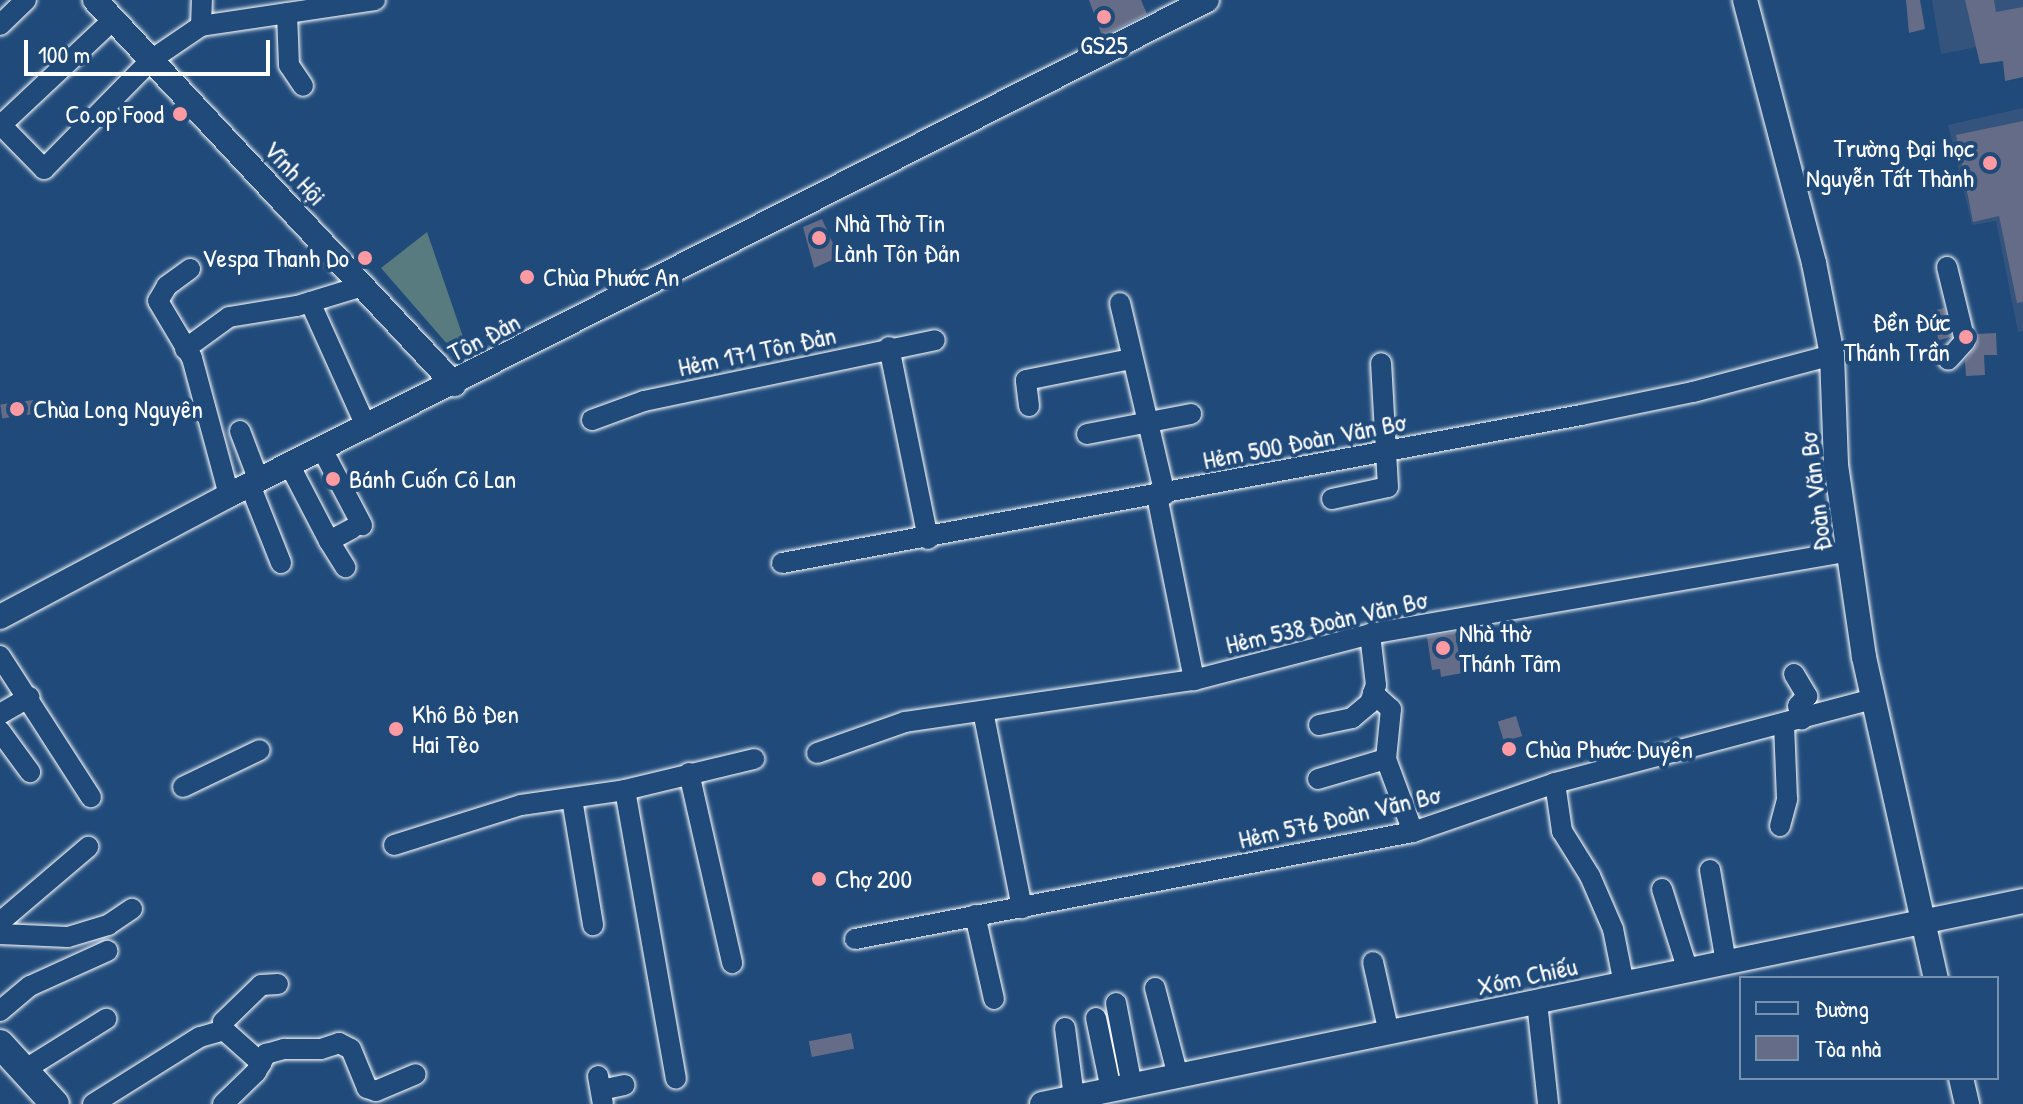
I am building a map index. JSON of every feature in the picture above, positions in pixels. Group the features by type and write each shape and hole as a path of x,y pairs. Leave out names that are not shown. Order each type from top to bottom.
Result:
{"main road":[{"path":"0,1044 55,1104"}],"street":[{"path":"0,25 26,0"},
{"name":"Vĩnh Hội","path":"95,0 454,384"},
{"path":"113,20 0,125 44,169 202,7 287,13 375,0"},
{"name":"Tôn Đản","path":"0,617 246,487 454,384 974,114 1207,0"},
{"name":"Đoàn Văn Bơ","path":"1745,0 1814,263 1832,355 1836,465 1872,699 1936,976"},
{"path":"287,13 289,65 303,86"},
{"path":"1947,267 1965,341 1948,360"},
{"path":"190,269 167,286 158,301 185,349 281,563"},
{"path":"185,349 229,317 310,302 363,286"},
{"path":"310,302 367,428"},
{"path":"1120,303 1147,420 1194,680"},
{"name":"Hẻm 171 Tôn Đản","path":"592,420 644,401 889,347 935,340"},
{"path":"889,347 928,539"},
{"name":"Hẻm 500 Đoàn Văn Bơ","path":"782,563 928,539 1693,392 1832,355"},
{"path":"1029,406 1026,380 1131,359"},
{"path":"1332,499 1388,487 1383,453 1381,363"},
{"path":"1087,434 1147,420 1191,414"},
{"path":"240,431 246,487"},
{"path":"323,451 357,527 329,541"},
{"path":"290,466 345,567"},
{"name":"Hẻm 538 Đoàn Văn Bơ","path":"817,753 905,722 1194,680 1370,634 1850,551"},
{"path":"1319,725 1352,718 1370,703 1373,693 1370,634"},
{"path":"0,656 15,685 29,697 91,797"},
{"path":"1780,826 1787,799 1793,721 1798,706 1807,696 1794,674"},
{"path":"1373,693 1391,709 1386,759 1413,832"},
{"path":"0,714 29,697"},
{"name":"Hẻm 576 Đoàn Văn Bơ","path":"855,939 1413,832 1555,783 1872,699"},
{"path":"983,711 1022,908"},
{"path":"0,731 30,772"},
{"path":"183,787 260,750"},
{"path":"394,845 521,805 625,790 754,759"},
{"path":"1318,779 1386,759"},
{"path":"689,773 732,963"},
{"path":"1555,783 1562,831 1590,876 1613,929 1624,984"},
{"path":"625,790 676,1079"},
{"path":"572,799 593,925"},
{"path":"0,922 88,847"},
{"path":"1710,870 1726,963"},
{"path":"1662,889 1688,971"},
{"name":"Xóm Chiếu","path":"1042,1104 2023,901"},
{"path":"0,934 68,937 108,925 132,909"},
{"path":"975,915 994,999"},
{"path":"0,1011 30,986 107,951"},
{"path":"1373,962 1389,1033"},
{"path":"261,1063 224,1030 223,1022 261,985 278,984"},
{"path":"1155,988 1178,1076"},
{"path":"1537,1002 1548,1104"},
{"path":"1116,1003 1122,1088"},
{"path":"1096,1018 1122,1088"},
{"path":"24,1070 106,1019"},
{"path":"1065,1028 1074,1097"},
{"path":"93,1104 117,1084 200,1037 224,1030"},
{"path":"223,1104 266,1054 275,1052 339,1043 351,1049 367,1088 376,1091 416,1074"},
{"path":"1961,1080 1967,1104"},
{"path":"601,1090 624,1085"}],"shaded area":[{"path":"1932,0 2023,0 2023,38 1941,54"},
{"name":"Trường Đại học Nguyễn Tất Thành","path":"2023,108 2023,331 2018,332 1996,221 1972,225 1948,125"}],"green space":[{"path":"427,232 470,357 455,353 381,268"}],"building":[{"path":"1089,0 1141,0 1147,14 1102,36"},
{"path":"1906,0 1920,0 1925,29 1909,33"},
{"path":"1965,0 1994,0 1996,12 2023,7 2023,77 2005,81 2003,61 1980,64"},
{"name":"Trường Đại học Nguyễn Tất Thành","path":"2023,121 2023,302 2017,303 1999,216 1973,222 1956,135"},
{"name":"Nhà Thờ Tin Lành Tôn Đản","path":"822,219 839,257 814,268 803,227"},
{"path":"1944,308 1951,337 1939,340 1931,311"},
{"path":"1996,333 1997,355 1984,355 1985,375 1966,376 1965,361 1977,345 1977,334"},
{"name":"Chùa Long Nguyên","path":"33,400 35,414 2,418 0,405"},
{"name":"Nhà thờ Thánh Tâm","path":"1455,632 1462,673 1441,677 1440,669 1432,670 1427,637"},
{"path":"1516,716 1522,736 1504,742 1498,722"},
{"path":"851,1033 854,1049 812,1057 809,1041"}],"place":[{"name":"GS25","path":"1104,17"},
{"name":"Co.op Food","path":"180,114"},
{"name":"Trường Đại học Nguyễn Tất Thành","path":"1990,163"},
{"name":"Nhà Thờ Tin Lành Tôn Đản","path":"819,238"},
{"name":"Vespa Thanh Do","path":"365,258"},
{"name":"Chùa Phước An","path":"527,277"},
{"name":"Đền Đức Thánh Trần","path":"1966,337"},
{"name":"Chùa Long Nguyên","path":"17,409"},
{"name":"Bánh Cuốn Cô Lan","path":"333,479"},
{"name":"Nhà thờ Thánh Tâm","path":"1443,648"},
{"name":"Khô Bò Đen Hai Tèo","path":"396,729"},
{"name":"Chùa Phước Duyên","path":"1509,749"},
{"name":"Chợ 200","path":"819,879"}]}
